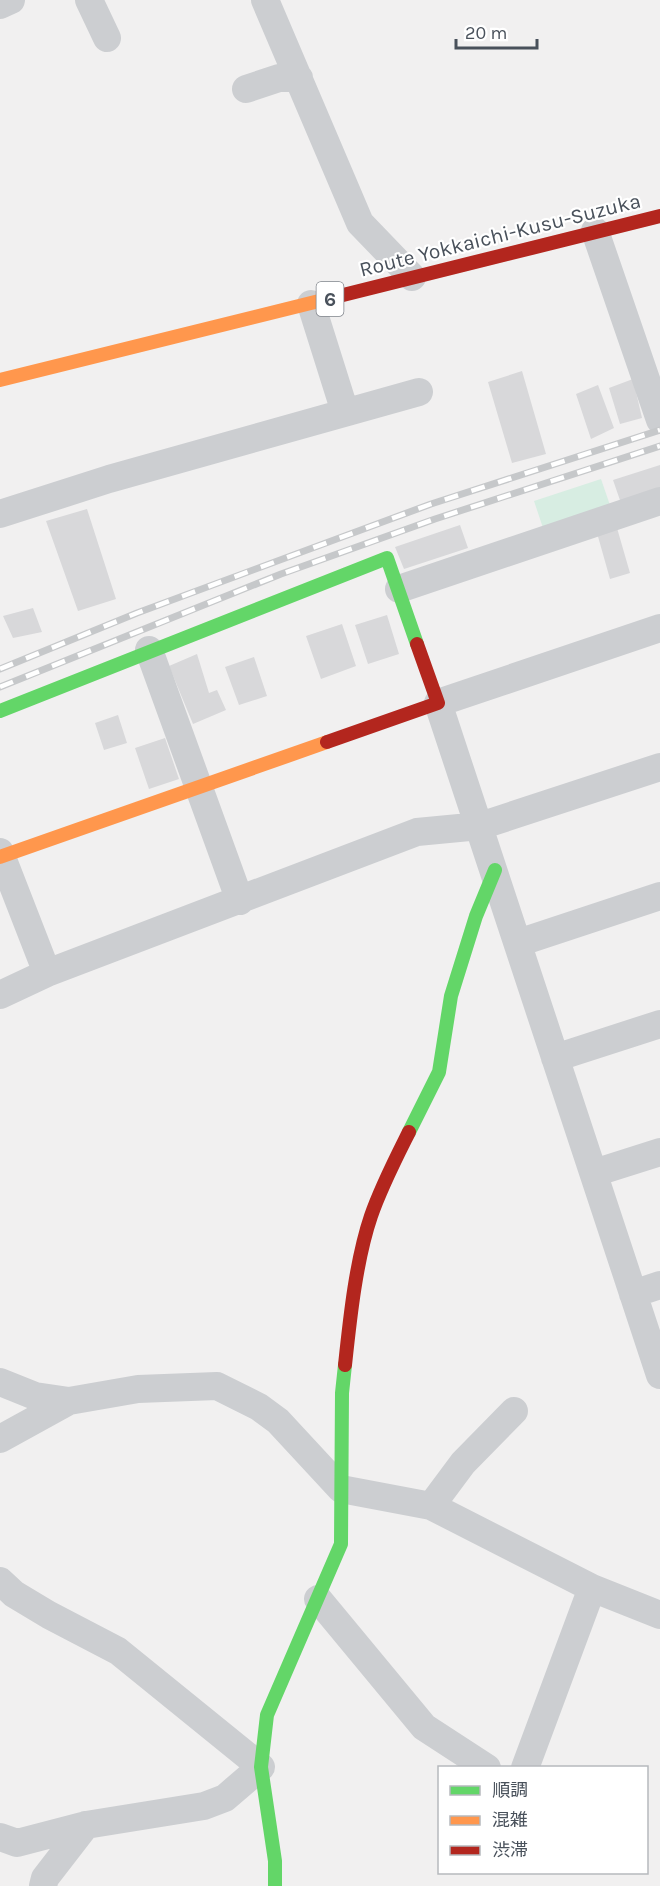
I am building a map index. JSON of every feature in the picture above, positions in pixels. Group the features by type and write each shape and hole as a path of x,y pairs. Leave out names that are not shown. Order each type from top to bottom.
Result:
{"street":[{"path":"0,5 11,0"},
{"path":"89,0 107,38"},
{"path":"266,0 360,224 412,277"},
{"path":"246,88 279,78 299,78"},
{"name":"Route Yokkaichi-Kusu-Suzuka","path":"0,380 660,216"},
{"path":"595,231 660,420"},
{"path":"311,304 345,412"},
{"path":"0,514 109,479 419,392"},
{"path":"399,588 660,501"},
{"path":"0,711 149,650 387,558 495,870 660,1375"},
{"path":"47,973 0,855 660,628"},
{"path":"149,650 240,901"},
{"path":"0,995 47,973 417,832 480,826 660,767"},
{"path":"275,1886 275,1861 261,1767 267,1715 341,1544 343,1382 351,1312 370,1218 383,1184 439,1072 452,996 476,916 495,870"},
{"path":"518,943 660,896"},
{"path":"555,1058 660,1024"},
{"path":"594,1173 660,1152"},
{"path":"633,1294 660,1285"},
{"path":"0,1382 35,1396 69,1401 138,1389 217,1386 260,1407 278,1421 341,1489 431,1506 592,1588 660,1615"},
{"path":"0,1438 69,1401"},
{"path":"431,1506 463,1463 514,1411"},
{"path":"0,1581 14,1594 48,1615 118,1651 261,1767"},
{"path":"525,1766 592,1588"},
{"path":"318,1599 424,1727 485,1766"},
{"path":"0,1836 17,1843 86,1825 204,1806 225,1798 261,1767"},
{"path":"43,1886 45,1878 86,1825"}],"green space":[{"path":"601,479 611,508 543,528 534,501"}],"building":[{"path":"522,371 546,454 512,463 488,382"},
{"path":"633,379 642,418 620,424 609,388"},
{"path":"598,385 614,428 591,439 576,394"},
{"path":"660,465 660,493 622,506 613,480"},
{"path":"87,509 116,599 78,611 46,521"},
{"path":"460,525 468,548 404,569 395,547"},
{"path":"617,528 630,573 610,579 597,533"},
{"path":"33,608 42,632 13,638 3,616"},
{"path":"387,615 399,654 368,664 355,625"},
{"path":"342,624 356,666 321,679 306,636"},
{"path":"197,654 209,693 217,690 226,710 193,724 169,666"},
{"path":"254,657 267,696 239,705 225,667"},
{"path":"118,715 127,743 104,750 95,723"},
{"path":"165,738 179,779 149,789 135,748"}],"railway":[{"path":"0,669 137,613 431,504 660,430"},
{"path":"0,687 281,574 435,519 660,446"}],"traffic: fast":[{"path":"0,711 387,558 417,644"},
{"path":"409,1132 439,1072 451,996 476,916 495,870"},
{"path":"275,1886 275,1861 261,1767 267,1715 341,1544 342,1393 345,1365"}],"traffic: slow":[{"path":"0,380 323,300"},
{"path":"0,857 327,742"}],"traffic: jam":[{"path":"323,300 660,216"},
{"path":"327,742 438,703 417,644"},
{"path":"345,1365 361,1251 379,1195 409,1132"}]}
